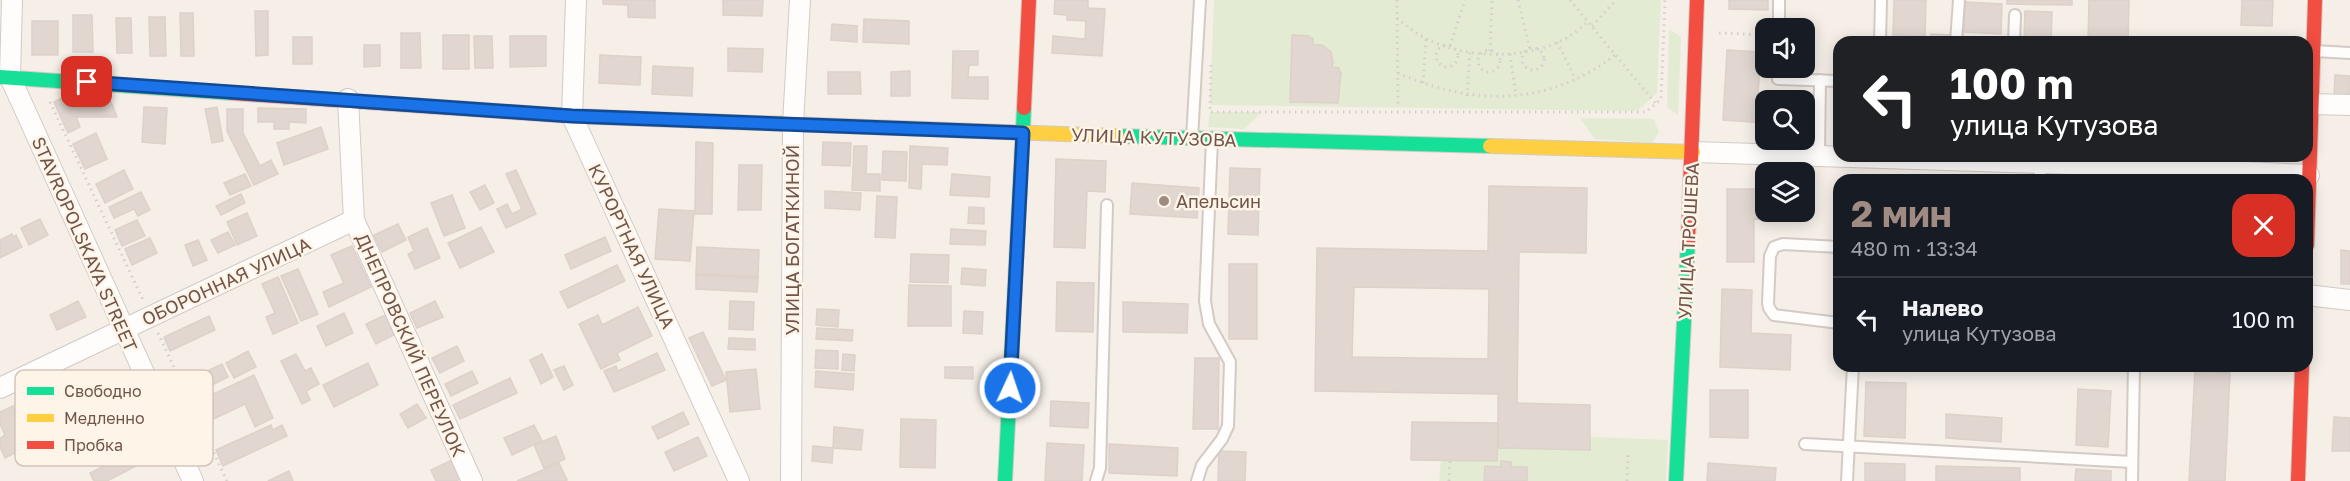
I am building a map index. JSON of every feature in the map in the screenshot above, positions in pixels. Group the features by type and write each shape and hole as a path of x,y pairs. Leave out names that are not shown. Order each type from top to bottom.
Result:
{"street":[{"name":"STAVROPOLSKAYA STREET","path":"12,0 5,77 143,370"},
{"name":"КУРОРТНАЯ УЛИЦА","path":"576,0 572,116 739,481"},
{"name":"УЛИЦА БОГАТКИНОЙ","path":"791,481 793,124 800,0"},
{"path":"1005,481 1029,0"},
{"name":"УЛИЦА ТРОШЕВА","path":"1676,481 1693,152 1697,0"},
{"path":"2313,36 2315,0"},
{"name":"УЛИЦА КУТУЗОВА","path":"5,77 572,116 1023,133 1833,156"},
{"name":"ДНЕПРОВСКИЙ ПЕРЕУЛОК","path":"348,99 354,220 472,481"},
{"path":"2313,104 2350,105"},
{"name":"УЛИЦА КУТУЗОВА","path":"1997,162 2034,165 2057,162"},
{"name":"УЛИЦА КУТУЗОВА","path":"2081,162 2133,173 2221,174"},
{"name":"ОБОРОННАЯ УЛИЦА","path":"38,370 354,220"},
{"path":"2313,296 2350,300"},
{"path":"2298,481 2302,372"},
{"name":"ОБОРОННАЯ УЛИЦА","path":"0,388 15,381"},
{"name":"STAVROPOLSKAYA STREET","path":"186,466 193,481"}],"lane":[{"path":"1192,138 1200,0"},
{"path":"1779,0 1779,18"},
{"path":"1880,36 1881,0"},
{"path":"1956,36 1959,0"},
{"path":"2014,15 2014,36"},
{"path":"2313,51 2350,53"},
{"path":"1778,78 1833,81"},
{"path":"1819,156 1820,81"},
{"path":"1197,481 1202,465 1222,439 1228,426 1230,362 1209,324 1205,301 1212,138"},
{"path":"1096,481 1100,468 1107,205"},
{"path":"1833,247 1783,244 1774,247 1770,256 1768,303 1771,312 1779,316 1833,322"},
{"path":"1847,481 1853,372"},
{"path":"2132,481 2134,372"},
{"path":"1805,444 2132,462"}],"path":[{"path":"1397,0 1398,105"},
{"path":"1452,47 1464,0"},
{"path":"1490,51 1492,0"},
{"path":"1518,0 1530,49"},
{"path":"1570,0 1656,104"},
{"path":"1592,26 1616,0"},
{"path":"1212,56 1210,112 1646,112 1661,99 1665,0"},
{"path":"1397,18 1426,38 1445,46 1483,53 1510,54 1557,42 1570,36 1588,22"},
{"path":"1711,33 1755,34"},
{"path":"1423,83 1426,38"},
{"path":"1557,42 1576,80"},
{"path":"1445,46 1438,50 1436,58 1444,67 1456,63 1458,55 1452,47"},
{"path":"1530,49 1536,49 1542,54 1544,62 1539,69 1530,70 1523,65 1522,56 1530,49"},
{"path":"1467,96 1470,51"},
{"path":"1490,51 1497,53 1500,64 1491,72 1480,67 1479,58 1483,53 1490,51"},
{"path":"1510,54 1516,95"},
{"path":"1398,73 1467,96 1516,95 1548,91 1576,80 1616,55"},
{"path":"39,79 176,370"},
{"path":"213,452 226,481"},
{"path":"1627,481 1628,454"},
{"path":"1449,481 1450,461"}],"green space":[{"path":"1214,0 1661,0 1657,93 1637,111 1210,105"},
{"path":"1669,29 1681,37 1678,115 1667,107"},
{"path":"1210,112 1262,112 1244,129 1208,127"},
{"path":"1580,118 1654,119 1659,132 1652,143 1595,139"},
{"path":"1469,432 1668,440 1666,481 1439,481 1441,460"}],"building":[{"path":"603,0 655,0 655,18 628,17 628,5 603,4"},
{"path":"723,0 763,0 762,16 723,15"},
{"path":"1055,0 1088,0 1088,8 1105,9 1102,56 1052,53 1053,36 1085,39 1086,21 1067,20 1067,15 1054,14"},
{"path":"1729,0 1768,0 1768,10 1729,9"},
{"path":"1894,0 1926,0 1925,36 1893,35"},
{"path":"2007,0 2072,0 2072,5 2007,4"},
{"path":"2089,0 2129,0 2128,36 2088,36"},
{"path":"2242,0 2273,0 2272,26 2241,25"},
{"path":"1965,2 2002,4 2001,34 1964,32"},
{"path":"255,11 268,11 268,55 256,56"},
{"path":"2025,11 2052,12 2051,36 2024,36"},
{"path":"180,13 193,13 194,56 181,56"},
{"path":"73,15 92,15 93,52 73,52"},
{"path":"149,17 165,17 166,56 150,56"},
{"path":"116,18 131,18 132,53 117,53"},
{"path":"864,19 909,21 909,44 863,42"},
{"path":"32,21 58,21 58,55 32,55"},
{"path":"832,24 857,26 857,42 831,40"},
{"path":"401,33 420,33 421,68 401,68"},
{"path":"1931,34 1949,35 1949,36 1931,36"},
{"path":"443,35 469,35 469,69 443,69"},
{"path":"1292,35 1309,36 1313,38 1313,45 1322,45 1331,52 1332,67 1339,68 1341,72 1338,103 1290,102"},
{"path":"474,36 492,36 493,68 475,68"},
{"path":"510,36 546,36 546,66 510,67"},
{"path":"293,37 312,37 312,64 293,64"},
{"path":"364,45 380,45 380,66 364,67"},
{"path":"728,48 763,49 762,72 728,71"},
{"path":"1727,50 1755,52 1755,78 1759,78 1758,90 1755,90 1755,122 1723,120"},
{"path":"953,51 978,51 978,65 969,65 968,77 988,77 988,99 952,98"},
{"path":"600,55 641,57 640,85 599,83"},
{"path":"653,66 693,68 692,96 652,94"},
{"path":"910,71 910,96 891,96 891,72"},
{"path":"828,72 860,72 861,94 828,94"},
{"path":"2335,75 2350,76 2349,96 2334,95"},
{"path":"66,96 111,102 117,117 76,117 80,127 68,133 54,102"},
{"path":"144,107 167,108 165,144 142,142"},
{"path":"217,107 223,141 212,143 205,109"},
{"path":"258,108 306,109 306,123 289,122 289,129 274,129 274,122 258,122"},
{"path":"227,109 243,109 243,133 260,166 271,160 278,174 254,185 227,131"},
{"path":"321,127 328,149 284,165 277,143"},
{"path":"96,133 107,159 85,169 73,144"},
{"path":"696,142 713,143 712,214 695,214"},
{"path":"823,142 851,143 850,166 822,165"},
{"path":"854,146 867,146 866,174 880,174 880,191 852,190"},
{"path":"910,146 948,148 947,165 922,164 921,189 909,188"},
{"path":"883,151 907,152 906,181 882,180"},
{"path":"1056,159 1106,161 1105,192 1087,191 1085,248 1054,247"},
{"path":"739,165 762,165 761,210 738,210"},
{"path":"1230,168 1260,169 1258,235 1228,234"},
{"path":"124,170 133,189 105,203 96,184"},
{"path":"516,170 536,214 506,228 497,209 507,204 512,214 522,209 506,174"},
{"path":"245,174 251,186 230,195 224,183"},
{"path":"952,174 990,177 989,197 950,195"},
{"path":"1132,183 1199,188 1197,218 1130,214"},
{"path":"485,185 494,203 480,210 470,192"},
{"path":"1489,186 1587,188 1586,253 1519,252 1517,403 1590,405 1590,450 1498,448 1498,394 1315,391 1317,248 1488,251","holes":["1354,287 1489,289 1488,359 1352,357"]},
{"path":"1727,189 1755,189 1754,262 1727,262"},
{"path":"825,191 861,193 860,210 825,208"},
{"path":"141,192 150,210 138,216 134,209 114,218 109,207"},
{"path":"241,194 245,203 221,215 216,206"},
{"path":"452,195 465,228 444,236 431,203"},
{"path":"877,196 897,197 895,238 875,237"},
{"path":"969,207 984,208 984,224 968,223"},
{"path":"659,209 694,211 690,261 655,259"},
{"path":"247,213 257,236 237,245 227,222"},
{"path":"40,219 48,235 29,245 21,228"},
{"path":"137,220 145,236 122,246 115,230"},
{"path":"398,224 406,240 382,252 374,235"},
{"path":"481,227 494,252 460,268 448,243"},
{"path":"427,228 440,258 415,269 408,254 414,251 408,237"},
{"path":"951,229 986,231 985,245 950,244"},
{"path":"228,232 235,245 218,253 211,240"},
{"path":"12,234 13,237 16,235 22,247 0,258 0,240"},
{"path":"605,237 611,251 571,269 565,255"},
{"path":"150,238 157,253 132,265 125,249"},
{"path":"198,240 207,260 193,266 185,245"},
{"path":"352,246 371,287 329,307 323,292 344,283 331,255"},
{"path":"697,247 759,250 758,277 696,274"},
{"path":"2341,250 2350,251 2350,284 2341,284"},
{"path":"911,254 949,255 948,283 910,282"},
{"path":"1229,264 1257,264 1257,339 1229,339"},
{"path":"617,265 625,281 568,308 560,292"},
{"path":"962,268 986,270 985,286 961,284"},
{"path":"298,269 318,314 301,321 281,276"},
{"path":"696,275 758,278 757,292 696,289"},
{"path":"278,277 298,323 273,334 266,317 275,313 262,284"},
{"path":"1057,282 1094,283 1093,332 1056,331"},
{"path":"909,285 951,286 951,326 908,326"},
{"path":"1722,289 1752,290 1751,333 1791,335 1790,370 1720,367"},
{"path":"78,301 86,317 57,330 50,315"},
{"path":"435,301 443,317 417,328 410,313"},
{"path":"730,301 754,302 753,330 729,329"},
{"path":"1123,302 1188,304 1187,333 1123,332"},
{"path":"638,307 652,336 617,353 620,360 601,369 579,324 598,315 602,325"},
{"path":"817,309 839,310 838,327 816,325"},
{"path":"964,311 983,312 982,334 963,333"},
{"path":"344,313 353,333 326,346 317,326"},
{"path":"385,315 394,335 376,344 366,324"},
{"path":"209,316 215,330 170,351 164,337"},
{"path":"817,328 853,330 852,341 816,339"},
{"path":"703,332 726,380 712,386 689,338"},
{"path":"729,338 755,339 755,350 728,349"},
{"path":"457,346 464,361 440,373 432,358"},
{"path":"816,350 838,351 838,369 815,368"},
{"path":"248,351 256,367 234,378 226,363"},
{"path":"657,353 665,370 614,392 604,371 616,366 618,371"},
{"path":"296,354 305,371 311,368 319,384 306,391 310,400 302,404 281,361"},
{"path":"542,354 553,377 541,384 530,360"},
{"path":"843,354 855,355 854,371 842,370"},
{"path":"1195,358 1219,358 1218,429 1193,429"},
{"path":"368,363 378,385 334,407 323,385"},
{"path":"222,364 228,377 213,384 213,370 209,370"},
{"path":"564,366 573,385 564,390 554,370"},
{"path":"945,367 973,367 973,379 945,378"},
{"path":"756,369 760,409 730,412 726,372"},
{"path":"472,371 478,383 451,396 445,384"},
{"path":"816,371 854,374 853,390 815,387"},
{"path":"2195,372 2230,373 2225,481 2189,481"},
{"path":"254,375 273,418 255,427 245,404 213,419 213,394"},
{"path":"510,378 517,393 460,419 453,405"},
{"path":"1866,382 1906,383 1905,438 1864,436"},
{"path":"2078,389 2111,391 2108,447 2076,445"},
{"path":"1710,390 1748,390 1748,438 1710,437"},
{"path":"1051,401 1089,403 1088,428 1050,426"},
{"path":"417,404 426,418 408,428 400,414"},
{"path":"13,406 15,410 15,453 5,458 0,447 0,438 5,435 0,424 0,412"},
{"path":"683,412 689,424 658,439 652,427"},
{"path":"1946,414 2002,418 2001,442 1946,438"},
{"path":"2334,417 2350,418 2350,451 2332,451"},
{"path":"901,419 936,420 935,468 900,467"},
{"path":"1412,422 1498,423 1497,461 1411,460"},
{"path":"271,425 273,430 282,425 287,436 223,466 216,450"},
{"path":"534,425 542,441 512,455 504,438"},
{"path":"834,427 863,430 861,450 833,448"},
{"path":"556,436 565,459 544,468 534,445"},
{"path":"698,437 707,456 674,471 665,452"},
{"path":"1047,443 1084,445 1082,481 1045,481"},
{"path":"1109,444 1178,448 1177,476 1109,473"},
{"path":"813,446 833,448 832,463 812,461"},
{"path":"1219,451 1246,452 1245,481 1218,481"},
{"path":"452,460 460,479 436,481 431,470"},
{"path":"1501,461 1511,462 1511,467 1527,467 1527,481 1484,481 1485,466 1501,467"},
{"path":"559,463 567,480 517,481"},
{"path":"1708,463 1776,468 1775,481 1707,481"},
{"path":"1865,463 1905,464 1905,481 1865,481"},
{"path":"104,466 136,466 107,481 94,481 90,473"},
{"path":"1936,466 2020,468 2020,481 1936,481"},
{"path":"2076,469 2111,471 2111,481 2075,481"},
{"path":"289,471 293,481 268,481"}],"traffic: fast":[{"path":"0,77 232,93"},
{"path":"1005,481 1024,108"},
{"path":"1117,136 1490,146"},
{"path":"1676,481 1688,241"}],"traffic: slow":[{"path":"650,119 1117,136"},
{"path":"1490,146 1693,152"}],"traffic: jam":[{"path":"1024,108 1029,0"},
{"path":"1688,241 1697,0"},
{"path":"2313,61 2315,0"},
{"path":"232,93 572,116 650,119"},
{"path":"2309,174 2310,162"},
{"path":"2298,481 2302,372"}],"place":[{"name":"Апельсин","path":"1164,201"}],"route":[{"path":"87,82 572,116 1023,133 1010,388"}]}
